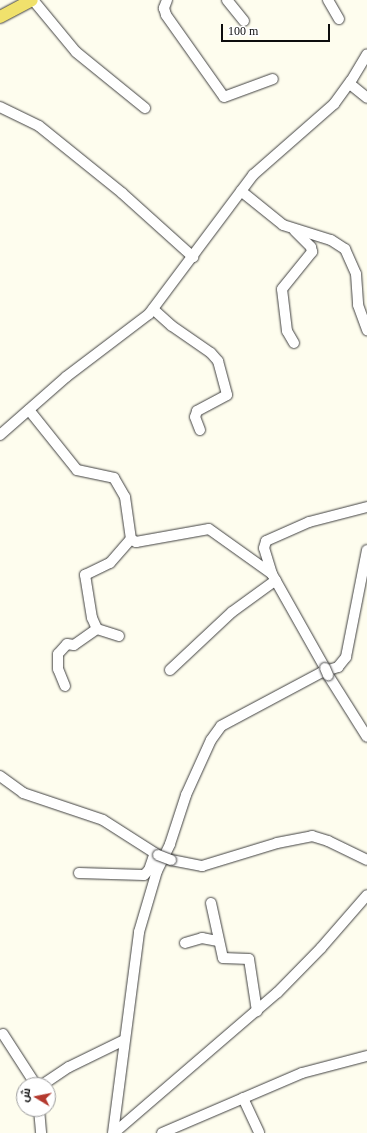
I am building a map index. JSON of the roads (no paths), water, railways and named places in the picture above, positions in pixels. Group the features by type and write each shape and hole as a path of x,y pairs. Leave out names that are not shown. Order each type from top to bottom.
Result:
{"main road":[{"path":"0,17 32,0"}],"street":[{"path":"32,0 76,52 145,108"},
{"path":"167,0 164,8 166,15 224,97 273,79"},
{"path":"227,0 244,21"},
{"path":"328,0 339,19"},
{"path":"0,435 66,377 131,329 153,309 253,175 326,112 350,84 367,54"},
{"path":"350,84 367,98"},
{"path":"0,107 39,126 122,193 193,257"},
{"path":"242,189 270,216 294,230 311,247 312,252 282,289 287,330 294,343"},
{"path":"294,230 331,240 345,249 355,270 358,305 367,330"},
{"path":"153,309 172,326 211,353 218,361 226,395 197,411 195,417 200,430"},
{"path":"29,410 78,470 114,478 125,497 131,539 110,563 86,574 92,618 97,629 119,636"},
{"path":"366,507 309,522 266,541 264,548 274,577 326,672 367,737"},
{"path":"131,539 136,542 209,529 274,577"},
{"path":"114,1133 138,932 156,871 211,740 220,726 322,672 338,667 346,657 367,550"},
{"path":"170,670 232,612 274,577"},
{"path":"65,686 58,669 58,654 67,644 74,645 97,629"},
{"path":"0,776 23,793 103,820 156,854 171,860 202,866 277,842 312,836 328,841 367,860"},
{"path":"79,873 144,875 149,870 156,854"},
{"path":"114,1133 130,1121 257,1011 316,954 367,895"},
{"path":"211,903 217,941 223,958 249,959 257,1011"},
{"path":"184,943 202,938 217,941"},
{"path":"3,1034 31,1077"},
{"path":"54,1077 69,1067 124,1040"},
{"path":"162,1133 312,1070 367,1056"},
{"path":"243,1098 259,1133"},
{"path":"40,1117 41,1133"},
{"path":"129,1133 130,1121"}]}
